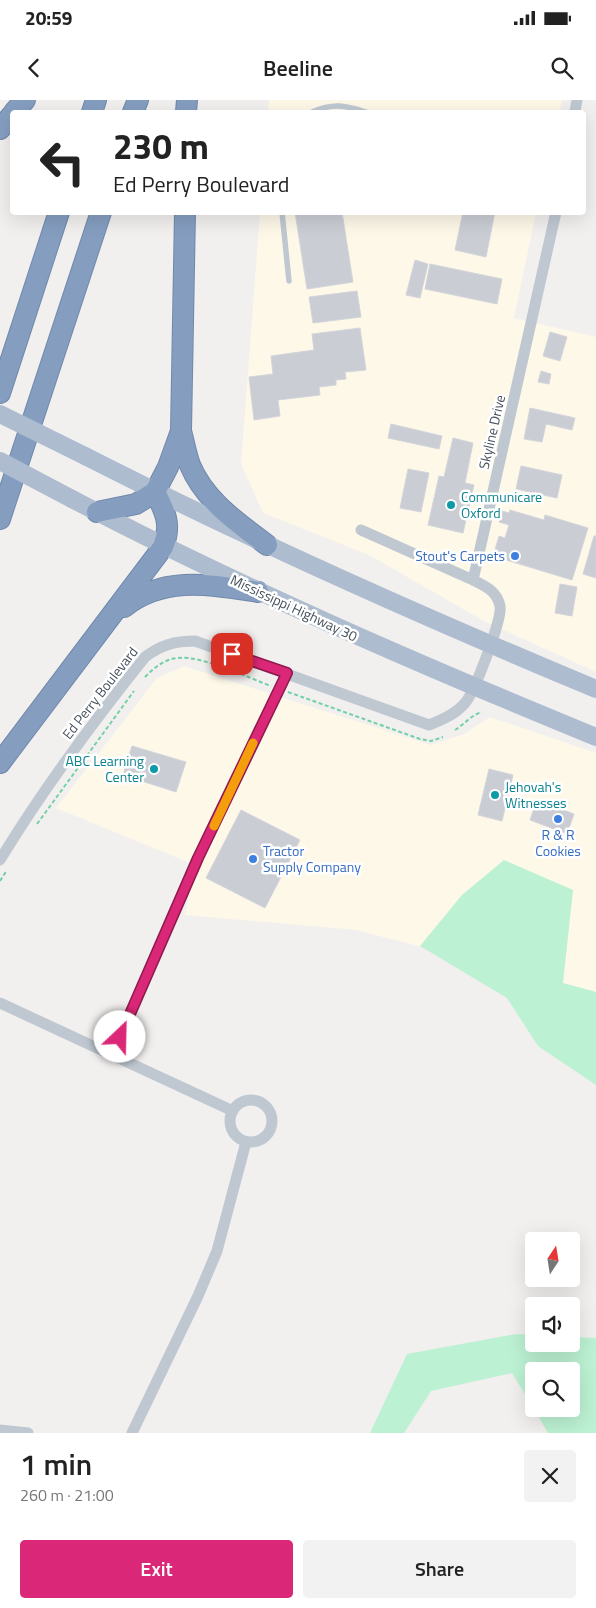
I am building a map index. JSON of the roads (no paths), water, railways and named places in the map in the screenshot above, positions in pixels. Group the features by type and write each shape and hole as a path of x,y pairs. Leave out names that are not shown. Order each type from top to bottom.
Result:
{"highway":[{"path":"16,110 25,100"},
{"path":"0,129 10,117"},
{"path":"0,393 58,215"},
{"path":"0,519 100,215"},
{"path":"185,215 181,431 190,465 204,490 224,512 267,545"},
{"path":"97,512 136,504 155,492 168,467 181,431"},
{"path":"0,763 163,547 169,526 166,512 155,492"},
{"path":"111,618 132,601 153,591 175,586 200,583 258,592"}],"main road":[{"path":"0,414 155,492 267,545 491,645 596,689"},
{"name":"Mississippi Highway 30","path":"0,461 163,547 258,592 474,687 596,737"}],"street":[{"name":"Skyline Drive","path":"473,580 555,215"},
{"path":"361,530 490,588 501,607 491,645"},
{"name":"Ed Perry Boulevard","path":"4,863 33,804 145,657 159,647 179,641 195,641 429,725 445,719 466,703 491,645"},
{"path":"0,1003 233,1111"},
{"path":"252,1100 259,1102 270,1111 272,1118 269,1132 260,1141 246,1142 240,1139 232,1130 231,1117 238,1105 252,1100"},
{"path":"132,1433 198,1296 217,1251 246,1142"},
{"path":"0,1430 28,1433"}],"lane":[{"path":"317,110 328,105 359,110"},
{"path":"282,215 289,281"},
{"path":"112,1054 198,858 287,673"}],"place":[{"name":"Communicare Oxford","path":"451,505"},
{"name":"Stout's Carpets","path":"515,556"},
{"name":"ABC Learning Center","path":"154,769"},
{"name":"Jehovah's Witnesses","path":"495,795"},
{"name":"R & R Cookies","path":"558,819"},
{"name":"Tractor Supply Company","path":"253,859"}]}
